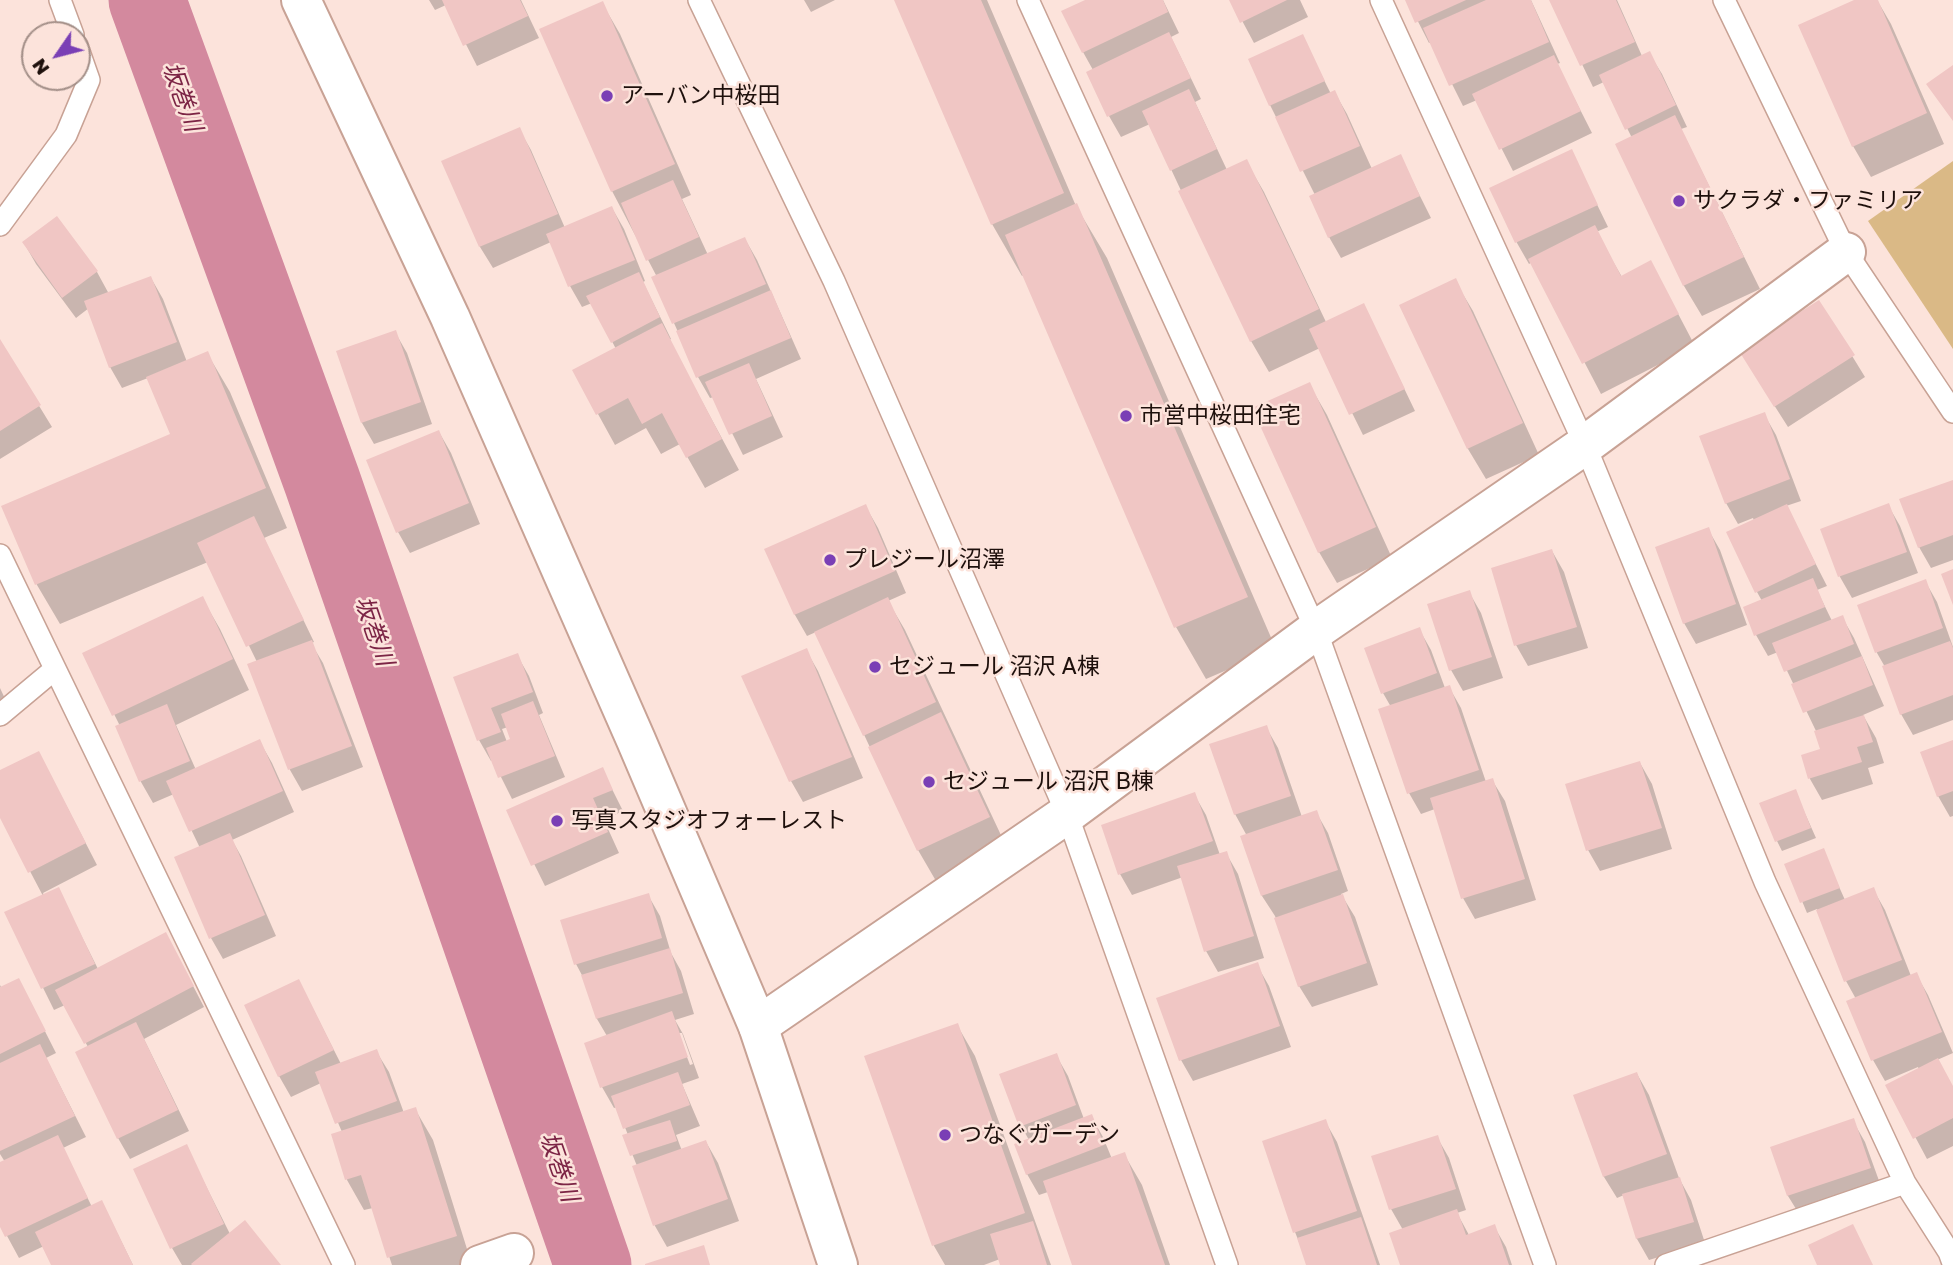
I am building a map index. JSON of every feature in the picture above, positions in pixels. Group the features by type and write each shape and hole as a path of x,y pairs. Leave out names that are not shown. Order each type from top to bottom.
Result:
{"street":[{"path":"301,0 450,317 758,1026 838,1265"},
{"path":"758,1026 1067,814 1316,630 1585,444 1846,252"}],"lane":[{"path":"61,0 68,21"},
{"path":"699,0 834,281 1067,814 1227,1265"},
{"path":"1028,0 1316,630 1545,1265"},
{"path":"1381,0 1585,444 1765,882 1905,1183 1949,1252 1953,1263"},
{"path":"1724,0 1846,252 1953,412"},
{"path":"0,225 66,135 84,91"},
{"path":"0,555 344,1265"},
{"path":"0,715 55,669"},
{"path":"1666,1265 1905,1183"}],"shaded area":[{"path":"1953,161 1953,349 1868,221"}],"building":[{"path":"442,0 520,0 528,16 463,46"},
{"path":"894,0 981,0 1064,193 991,225"},
{"path":"1085,0 1163,0 1168,12 1082,53 1061,11"},
{"path":"1229,0 1287,0 1240,23"},
{"path":"1405,0 1466,0 1415,23"},
{"path":"1486,0 1531,0 1549,42 1449,86 1423,28"},
{"path":"1549,0 1616,0 1635,42 1580,66"},
{"path":"1854,0 1878,0 1927,113 1852,147 1798,25"},
{"name":"アーバン中桜田","path":"603,1 675,164 611,192 539,29"},
{"path":"1169,32 1191,78 1107,117 1086,72"},
{"path":"1303,34 1325,81 1269,106 1248,59"},
{"path":"1650,51 1676,105 1625,130 1599,75"},
{"path":"1554,55 1581,111 1499,150 1472,94"},
{"path":"1953,65 1953,121 1926,84"},
{"path":"1189,89 1217,149 1170,171 1142,111"},
{"path":"1335,90 1360,146 1300,172 1275,117"},
{"name":"サクラダ・ファミリア","path":"1675,115 1744,257 1683,286 1615,144"},
{"path":"520,127 558,214 479,247 441,161"},
{"path":"1572,149 1598,205 1515,243 1489,188"},
{"path":"1401,154 1420,196 1328,238 1309,196"},
{"path":"1247,159 1319,309 1250,342 1178,191"},
{"path":"673,180 699,237 646,261 621,203"},
{"name":"市営中桜田住宅","path":"1077,203 1248,597 1174,628 1005,235"},
{"path":"612,206 635,260 568,287 546,234"},
{"path":"57,216 98,271 62,298 22,242"},
{"path":"1595,225 1621,276 1651,260 1679,314 1582,364 1528,259"},
{"path":"745,237 766,284 672,324 651,277"},
{"path":"639,272 660,317 611,343 586,296"},
{"path":"151,276 177,342 109,368 84,301"},
{"path":"1456,278 1523,423 1467,449 1399,305"},
{"path":"771,290 791,338 696,378 676,331"},
{"path":"1819,300 1855,355 1774,407 1739,351"},
{"path":"1364,303 1405,389 1349,415 1309,329"},
{"path":"662,323 722,439 686,458 662,413 642,424 628,398 596,415 572,370"},
{"path":"396,330 421,402 361,423 336,351"},
{"path":"0,339 41,405 0,431"},
{"path":"208,351 266,488 35,585 1,506 170,434 146,377"},
{"path":"749,363 772,416 729,435 705,382"},
{"path":"1310,382 1376,527 1318,553 1252,408"},
{"path":"1765,412 1790,479 1725,504 1699,436"},
{"path":"439,430 469,503 396,533 366,460"},
{"path":"1953,480 1953,535 1918,548 1899,499"},
{"path":"1889,503 1907,552 1838,577 1820,529"},
{"name":"プレジール沼澤","path":"866,504 895,571 794,615 764,549"},
{"path":"1787,504 1816,564 1755,593 1726,532"},
{"path":"254,516 304,620 246,647 197,543"},
{"path":"1709,527 1736,604 1683,624 1655,547"},
{"path":"1552,549 1577,627 1514,646 1491,568"},
{"path":"1953,569 1953,605 1941,574"},
{"path":"1813,578 1825,607 1754,636 1743,607"},
{"path":"1926,579 1943,628 1875,653 1857,605"},
{"path":"1470,590 1492,657 1449,671 1427,604"},
{"path":"203,596 233,659 112,716 82,653"},
{"name":"セジュール 沼沢 A棟","path":"888,597 936,702 863,736 814,632"},
{"path":"1843,615 1854,644 1784,672 1772,643"},
{"path":"1420,627 1437,673 1381,694 1364,648"},
{"path":"312,640 352,746 288,770 247,664"},
{"path":"1950,641 1953,648 1953,695 1900,715 1882,666"},
{"path":"807,648 852,757 789,782 741,676"},
{"path":"518,653 533,692 491,708 501,732 477,741 453,677"},
{"path":"1862,656 1873,685 1803,713 1791,684"},
{"path":"1450,685 1479,770 1407,794 1378,709"},
{"path":"533,701 555,756 498,778 486,748 510,739 501,714"},
{"path":"167,704 190,761 139,782 115,726"},
{"name":"セジュール 沼沢 B棟","path":"941,712 990,817 917,851 868,747"},
{"path":"1864,715 1873,742 1857,747 1862,762 1808,779 1801,755 1820,749 1814,731"},
{"path":"1267,725 1291,796 1234,815 1209,744"},
{"path":"260,739 283,791 189,832 166,781"},
{"path":"1953,740 1953,791 1937,797 1920,752"},
{"path":"39,751 86,843 28,873 0,818 0,770"},
{"path":"1640,761 1662,828 1586,851 1565,784"},
{"name":"写真スタジオフォーレスト","path":"603,767 613,790 593,798 608,832 531,866 506,810"},
{"path":"1493,778 1525,879 1461,899 1430,798"},
{"path":"1796,789 1811,828 1775,842 1759,803"},
{"path":"1195,792 1213,841 1118,875 1101,825"},
{"path":"1317,810 1338,870 1261,896 1240,836"},
{"path":"230,833 265,915 209,939 174,857"},
{"path":"1824,848 1840,888 1800,903 1784,864"},
{"path":"1227,851 1254,936 1204,952 1177,866"},
{"path":"59,887 95,964 41,989 4,912"},
{"path":"1874,887 1902,960 1844,982 1816,910"},
{"path":"649,893 662,938 574,965 560,920"},
{"path":"1343,894 1367,963 1298,987 1274,918"},
{"path":"166,932 194,986 84,1044 55,990"},
{"path":"670,948 683,993 596,1019 581,975"},
{"path":"1258,962 1280,1026 1179,1061 1156,998"},
{"path":"1917,972 1942,1032 1871,1061 1846,1001"},
{"path":"19,978 46,1031 0,1054 0,987"},
{"path":"299,979 334,1050 278,1077 244,1005"},
{"path":"672,1011 688,1057 600,1088 584,1043"},
{"path":"136,1022 178,1110 117,1139 75,1052"},
{"name":"つなぐガーデン","path":"958,1023 1025,1213 932,1246 864,1056"},
{"path":"40,1044 75,1116 0,1151 0,1063"},
{"path":"377,1049 397,1101 335,1124 315,1072"},
{"path":"1057,1053 1076,1105 1019,1127 999,1074"},
{"path":"1938,1058 1953,1086 1953,1118 1913,1139 1885,1085"},
{"path":"678,1072 690,1105 623,1129 611,1096"},
{"path":"1637,1072 1667,1154 1603,1177 1573,1095"},
{"path":"416,1107 457,1236 387,1258 361,1175 345,1180 331,1134"},
{"path":"1092,1114 1104,1145 1026,1175 1014,1144"},
{"path":"1854,1118 1871,1168 1787,1196 1770,1147"},
{"path":"1326,1119 1357,1211 1293,1233 1262,1141"},
{"path":"670,1120 677,1141 630,1156 622,1135"},
{"path":"58,1135 88,1198 5,1237 0,1227 0,1162"},
{"path":"1438,1135 1456,1189 1389,1210 1371,1156"},
{"path":"706,1140 728,1199 653,1226 632,1166"},
{"path":"187,1144 224,1224 170,1249 133,1169"},
{"path":"1125,1152 1165,1265 1072,1265 1043,1181"},
{"path":"1680,1177 1694,1222 1636,1239 1622,1194"},
{"path":"102,1200 133,1265 51,1265 35,1232"},
{"path":"1457,1209 1466,1235 1495,1224 1509,1265 1400,1265 1389,1233"},
{"path":"1361,1217 1377,1265 1306,1265 1297,1238"},
{"path":"245,1220 281,1265 191,1264"},
{"path":"1033,1221 1047,1265 1000,1265 990,1234"},
{"path":"1853,1224 1873,1265 1817,1265 1808,1245"},
{"path":"704,1245 710,1265 645,1265 645,1264"}],"waterway":[{"name":"坂巻川","path":"147,0 322,481 593,1265"}],"place":[{"name":"アーバン中桜田","path":"607,96"},
{"name":"サクラダ・ファミリア","path":"1679,201"},
{"name":"市営中桜田住宅","path":"1126,416"},
{"name":"プレジール沼澤","path":"830,560"},
{"name":"セジュール 沼沢 A棟","path":"875,667"},
{"name":"セジュール 沼沢 B棟","path":"929,782"},
{"name":"写真スタジオフォーレスト","path":"557,821"},
{"name":"つなぐガーデン","path":"945,1135"}]}
